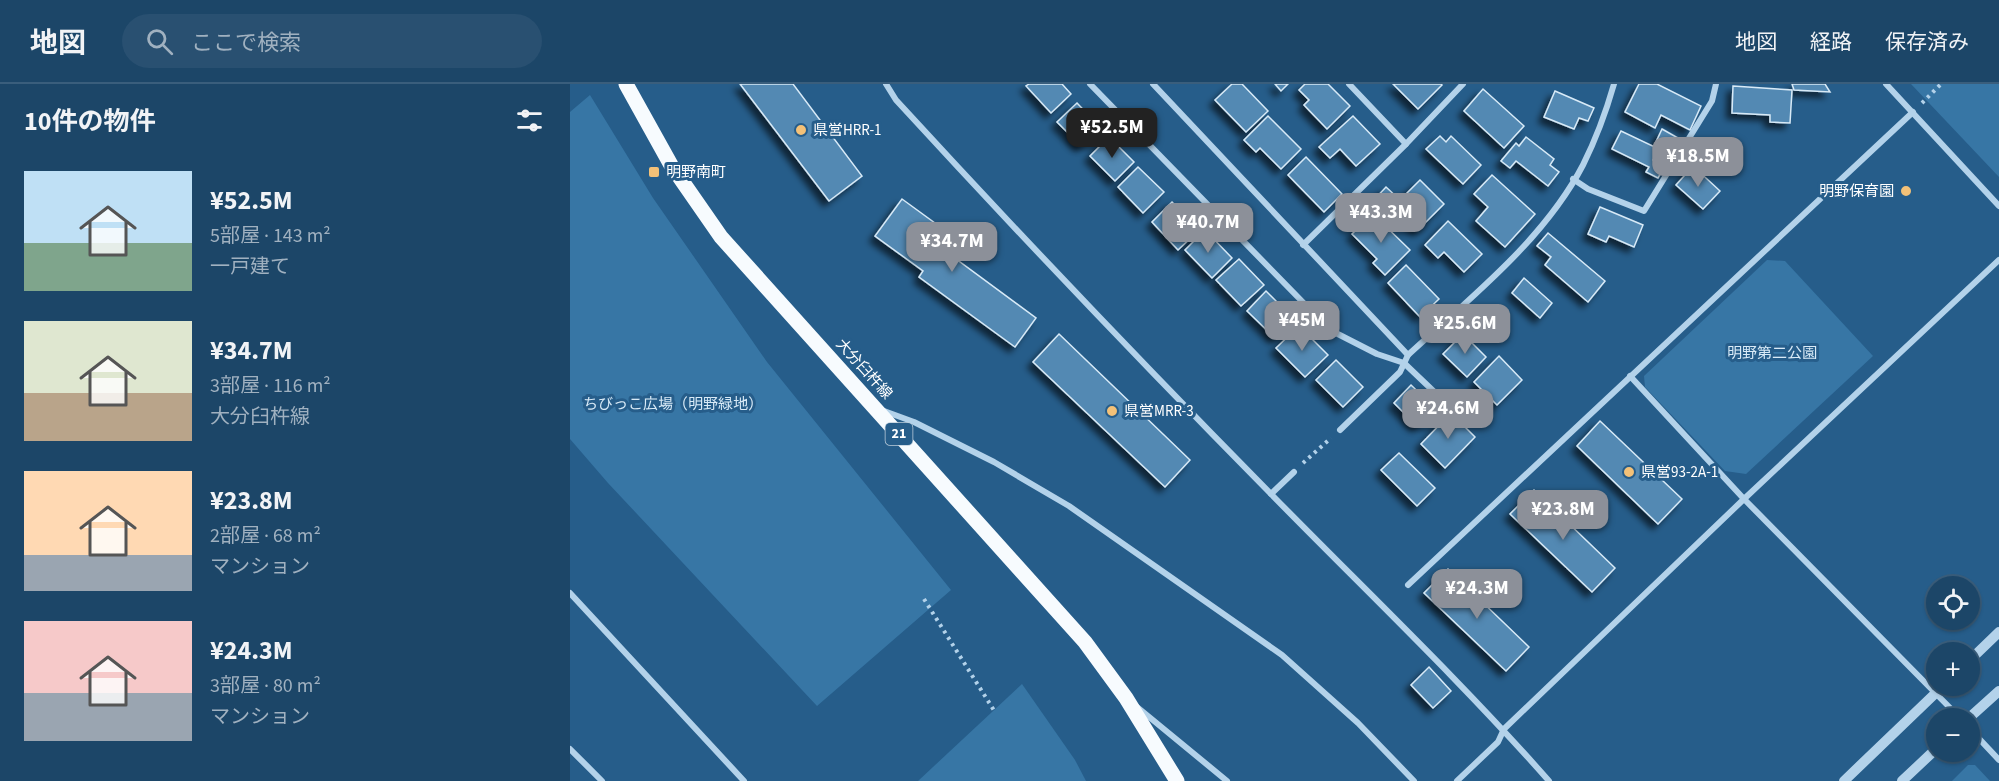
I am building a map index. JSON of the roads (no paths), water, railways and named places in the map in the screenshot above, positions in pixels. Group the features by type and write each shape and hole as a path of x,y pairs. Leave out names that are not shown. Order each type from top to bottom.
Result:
{"main road":[{"name":"大分臼杵線","path":"626,84 670,165 721,237 1085,642 1126,698 1177,781"}],"street":[{"path":"886,84 896,100 1022,237 1270,494 1504,729 1549,781"},
{"path":"1090,84 1330,330 1355,344 1404,363 1448,405"},
{"path":"1153,84 1408,356"},
{"path":"1349,84 1406,144"},
{"path":"1303,245 1406,144 1463,84"},
{"path":"1340,430 1400,372 1408,356 1508,262 1552,211 1582,166 1603,120 1614,84"},
{"path":"1573,179 1588,189 1644,211 1712,101 1716,84"},
{"path":"1886,84 1999,206"},
{"path":"1408,585 1912,112"},
{"path":"1457,781 1498,742 1504,729 1744,499 1999,260"},
{"path":"1630,376 1744,499 1926,676"},
{"path":"864,396 886,412 914,422 994,462 1068,506 1272,648 1358,723 1414,781"},
{"path":"1270,494 1294,472"},
{"path":"570,593 744,781"},
{"path":"1980,650 1999,632"},
{"path":"1980,708 1999,691"},
{"path":"1844,781 1932,696"},
{"path":"1126,698 1227,781"},
{"path":"1980,740 1999,760"},
{"path":"570,749 602,781"},
{"path":"1902,781 1926,758"}],"place":[{"name":"県営HRR-1","path":"801,130"},
{"name":"明野南町","path":"654,172"},
{"name":"明野保育園","path":"1906,191"},
{"name":"県営MRR-3","path":"1112,411"},
{"name":"県営93-2A-1","path":"1629,472"}],"park label":[{"name":"明野第二公園","path":"1772,353"},
{"name":"ちびっこ広場（明野緑地）","path":"673,404"}]}
